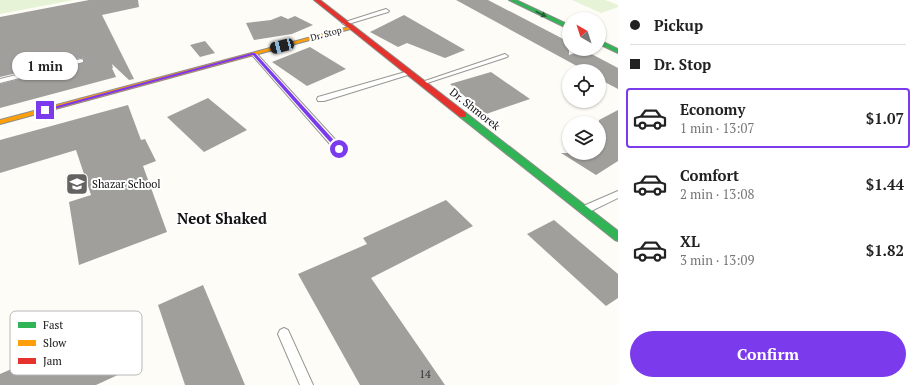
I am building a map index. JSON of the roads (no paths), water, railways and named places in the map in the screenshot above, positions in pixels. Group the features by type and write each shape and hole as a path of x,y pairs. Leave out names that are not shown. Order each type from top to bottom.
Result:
{"street":[{"name":"Dr. Shmorek","path":"317,0 618,237"},
{"path":"512,0 562,24"},
{"name":"Dr. Stop","path":"0,122 254,54 348,25"},
{"path":"606,45 618,51"}],"lane":[{"path":"348,25 386,11"},
{"path":"254,54 339,149"},
{"path":"422,83 505,56"},
{"path":"0,81 81,61"},
{"path":"321,99 409,73"},
{"path":"584,210 618,194"},
{"path":"284,334 307,385"}],"place":[{"name":"Shazar School","path":"77,184"}],"district":[{"name":"Neot Shaked","path":"222,219"}]}
